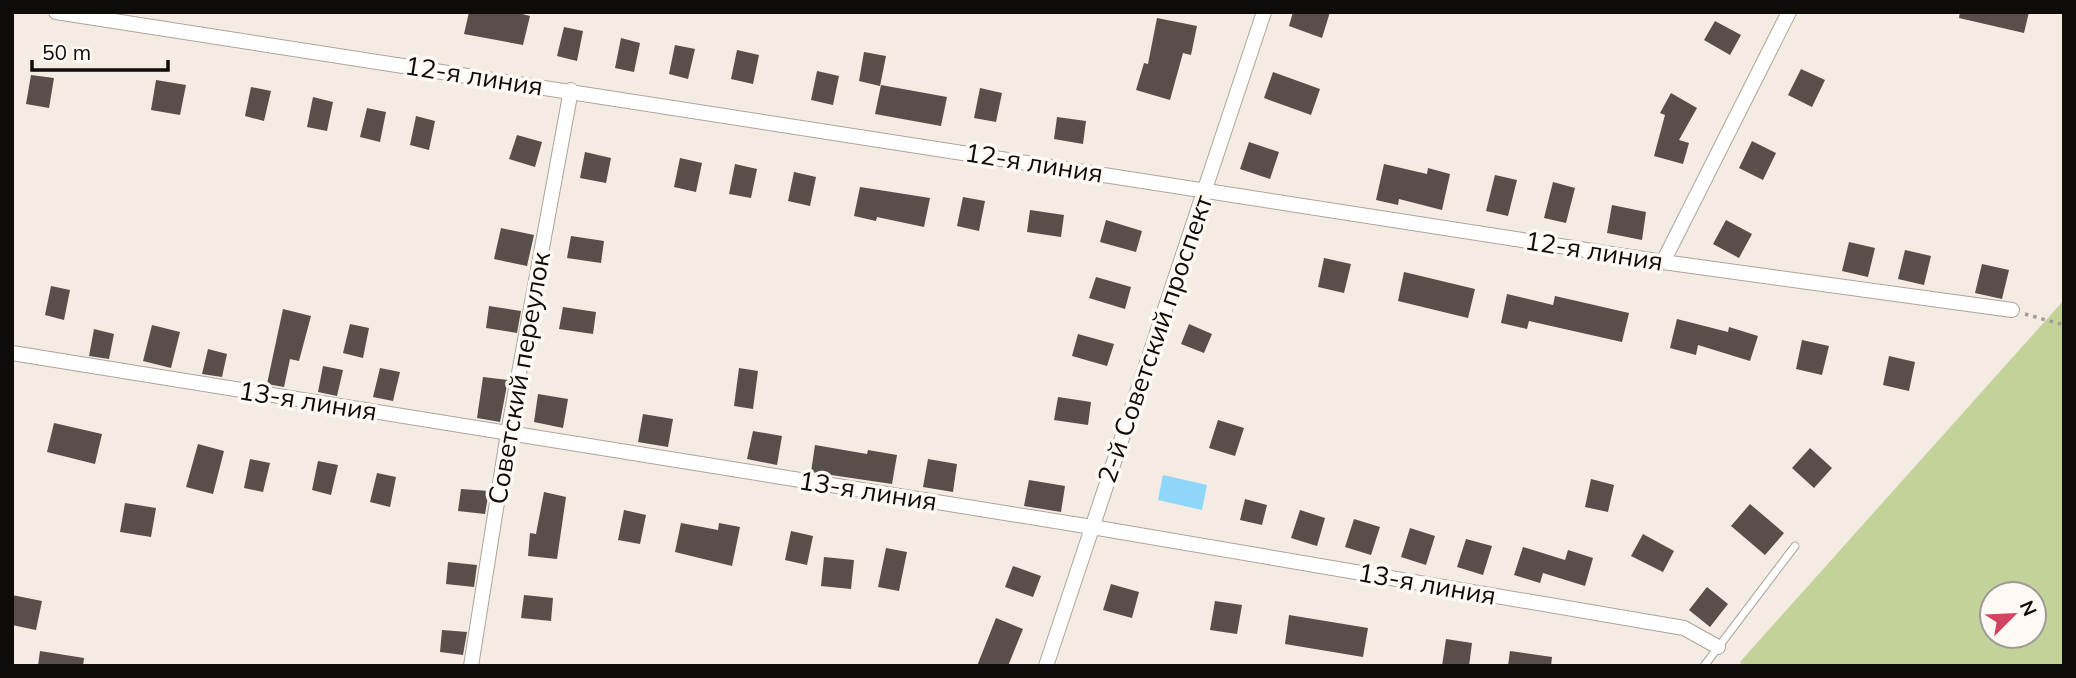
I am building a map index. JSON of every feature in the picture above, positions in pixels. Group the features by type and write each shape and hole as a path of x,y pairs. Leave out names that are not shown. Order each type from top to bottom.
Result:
{"street":[{"name":"12-я линия","path":"56,12 1663,262 2012,310"},
{"name":"2-й Советский проспект","path":"1046,666 1264,12"},
{"path":"1663,262 1789,12"},
{"name":"Советский переулок","path":"471,666 508,433 571,90"},
{"name":"13-я линия","path":"12,353 1092,527 1684,628 1718,647"}],"lane":[{"path":"1704,666 1794,546"}],"path":[{"path":"2012,310 2064,325"}],"green space":[{"path":"2064,300 2064,666 1742,666 1740,662"}],"water":[{"path":"1163,475 1207,485 1202,510 1158,500"}],"building":[{"path":"469,12 514,12 530,16 523,45 464,34"},
{"path":"1293,12 1330,12 1322,38 1289,26"},
{"path":"1960,12 2029,12 2024,33 1959,18"},
{"path":"1157,18 1197,26 1191,55 1183,53 1170,100 1136,90 1144,63 1148,64"},
{"path":"1715,21 1741,35 1730,55 1704,40"},
{"path":"564,27 583,31 577,61 557,56"},
{"path":"621,38 640,43 634,72 615,68"},
{"path":"675,45 695,49 688,79 669,74"},
{"path":"737,50 759,55 753,84 731,79"},
{"path":"864,52 886,56 880,86 859,81"},
{"path":"1801,69 1825,80 1812,107 1788,95"},
{"path":"817,71 839,76 833,105 811,100"},
{"path":"1273,72 1320,89 1311,115 1264,98"},
{"path":"31,75 54,78 49,108 26,104"},
{"path":"156,80 186,85 180,115 151,110"},
{"path":"881,85 947,97 941,126 875,114"},
{"path":"251,87 271,91 264,121 245,116"},
{"path":"980,88 1002,93 996,122 974,118"},
{"path":"1671,93 1697,108 1679,140 1689,143 1683,164 1654,156 1665,115 1660,113"},
{"path":"313,97 333,102 327,131 307,127"},
{"path":"367,108 386,112 380,142 360,137"},
{"path":"416,116 435,121 429,150 410,145"},
{"path":"1057,117 1086,121 1083,144 1054,139"},
{"path":"517,135 542,142 535,167 509,159"},
{"path":"1752,141 1776,153 1763,180 1739,168"},
{"path":"1249,142 1279,152 1270,179 1240,169"},
{"path":"585,152 611,158 606,183 580,178"},
{"path":"680,158 702,163 696,192 674,187"},
{"path":"735,164 757,169 751,198 729,194"},
{"path":"1384,164 1427,174 1428,168 1450,174 1442,210 1399,199 1398,205 1376,200"},
{"path":"794,172 816,177 810,206 788,201"},
{"path":"1495,175 1517,180 1508,216 1486,211"},
{"path":"1553,182 1575,188 1566,223 1544,218"},
{"path":"860,187 930,198 924,227 877,217 876,221 854,216"},
{"path":"963,197 985,201 979,231 957,226"},
{"path":"1612,205 1646,212 1642,240 1607,233"},
{"path":"1030,210 1064,215 1061,237 1027,232"},
{"path":"1106,220 1142,231 1136,252 1100,242"},
{"path":"1726,220 1752,234 1739,258 1713,244"},
{"path":"501,228 534,235 527,266 494,259"},
{"path":"571,236 604,241 601,263 567,258"},
{"path":"1849,242 1875,248 1868,277 1842,271"},
{"path":"1905,250 1931,256 1924,285 1898,279"},
{"path":"1324,258 1351,264 1344,293 1318,287"},
{"path":"1982,264 2009,270 2002,299 1975,293"},
{"path":"1404,272 1475,289 1468,318 1398,301"},
{"path":"1096,277 1131,287 1125,309 1089,298"},
{"path":"51,286 70,290 64,320 45,315"},
{"path":"1507,294 1553,305 1555,296 1629,313 1622,342 1529,321 1527,329 1501,323"},
{"path":"489,306 521,311 517,333 486,328"},
{"path":"563,307 596,312 593,334 559,329"},
{"path":"283,309 311,316 299,361 290,359 284,387 267,384"},
{"path":"1677,319 1728,332 1729,327 1758,336 1750,361 1698,345 1696,355 1670,348"},
{"path":"350,324 369,328 363,358 343,353"},
{"path":"1189,324 1212,334 1204,353 1181,344"},
{"path":"152,325 180,332 171,368 143,361"},
{"path":"94,329 114,334 109,359 89,356"},
{"path":"1078,334 1114,344 1107,366 1072,356"},
{"path":"1802,340 1829,346 1822,375 1796,369"},
{"path":"208,349 227,354 222,377 202,374"},
{"path":"1889,356 1915,362 1909,391 1883,385"},
{"path":"323,366 343,370 337,396 318,392"},
{"path":"380,368 400,372 393,401 373,397"},
{"path":"739,368 758,371 753,409 734,406"},
{"path":"483,377 508,380 500,422 477,418"},
{"path":"538,394 568,399 563,428 534,422"},
{"path":"1058,397 1091,402 1088,425 1054,420"},
{"path":"643,414 673,419 668,447 638,442"},
{"path":"1218,420 1244,428 1235,456 1209,448"},
{"path":"54,423 102,434 95,464 47,452"},
{"path":"753,431 782,436 777,465 747,459"},
{"path":"198,444 224,451 213,494 186,487"},
{"path":"815,445 867,454 868,450 897,455 892,484 811,472"},
{"path":"1810,448 1832,468 1814,488 1792,468"},
{"path":"250,459 270,463 263,492 244,488"},
{"path":"928,459 957,464 953,492 923,487"},
{"path":"318,461 338,465 331,495 312,490"},
{"path":"377,473 396,477 390,507 370,502"},
{"path":"1591,479 1614,485 1608,512 1585,507"},
{"path":"1029,480 1065,486 1061,512 1024,506"},
{"path":"461,489 489,491 485,514 458,511"},
{"path":"544,492 566,497 557,559 528,556 530,533 536,534"},
{"path":"1245,499 1267,505 1262,525 1240,520"},
{"path":"125,503 156,508 151,537 120,532"},
{"path":"1750,504 1784,533 1765,555 1731,526"},
{"path":"624,510 646,515 640,544 618,540"},
{"path":"1300,510 1325,518 1317,546 1291,538"},
{"path":"1354,519 1380,527 1371,555 1345,547"},
{"path":"681,523 718,530 719,523 740,527 732,566 675,552"},
{"path":"1410,528 1435,536 1426,565 1401,557"},
{"path":"791,531 813,536 807,565 785,560"},
{"path":"1643,534 1674,551 1663,572 1631,556"},
{"path":"1466,539 1492,546 1483,575 1457,567"},
{"path":"1523,547 1565,560 1568,550 1593,558 1585,586 1543,573 1540,583 1514,575"},
{"path":"886,548 907,552 899,591 878,587"},
{"path":"824,557 854,560 851,589 821,586"},
{"path":"448,562 477,565 474,587 446,584"},
{"path":"1013,566 1041,576 1033,597 1005,587"},
{"path":"1111,584 1139,592 1132,618 1103,610"},
{"path":"1707,587 1728,604 1710,627 1689,610"},
{"path":"12,595 42,601 36,630 12,625"},
{"path":"524,595 553,598 551,621 521,618"},
{"path":"1215,601 1242,605 1237,634 1210,630"},
{"path":"1289,615 1368,628 1363,657 1285,644"},
{"path":"996,618 1023,629 1008,666 977,666"},
{"path":"442,630 467,632 463,655 440,652"},
{"path":"1446,639 1472,643 1469,666 1442,666"},
{"path":"40,651 84,658 83,666 38,666"},
{"path":"1510,651 1552,657 1551,666 1508,666"}]}
